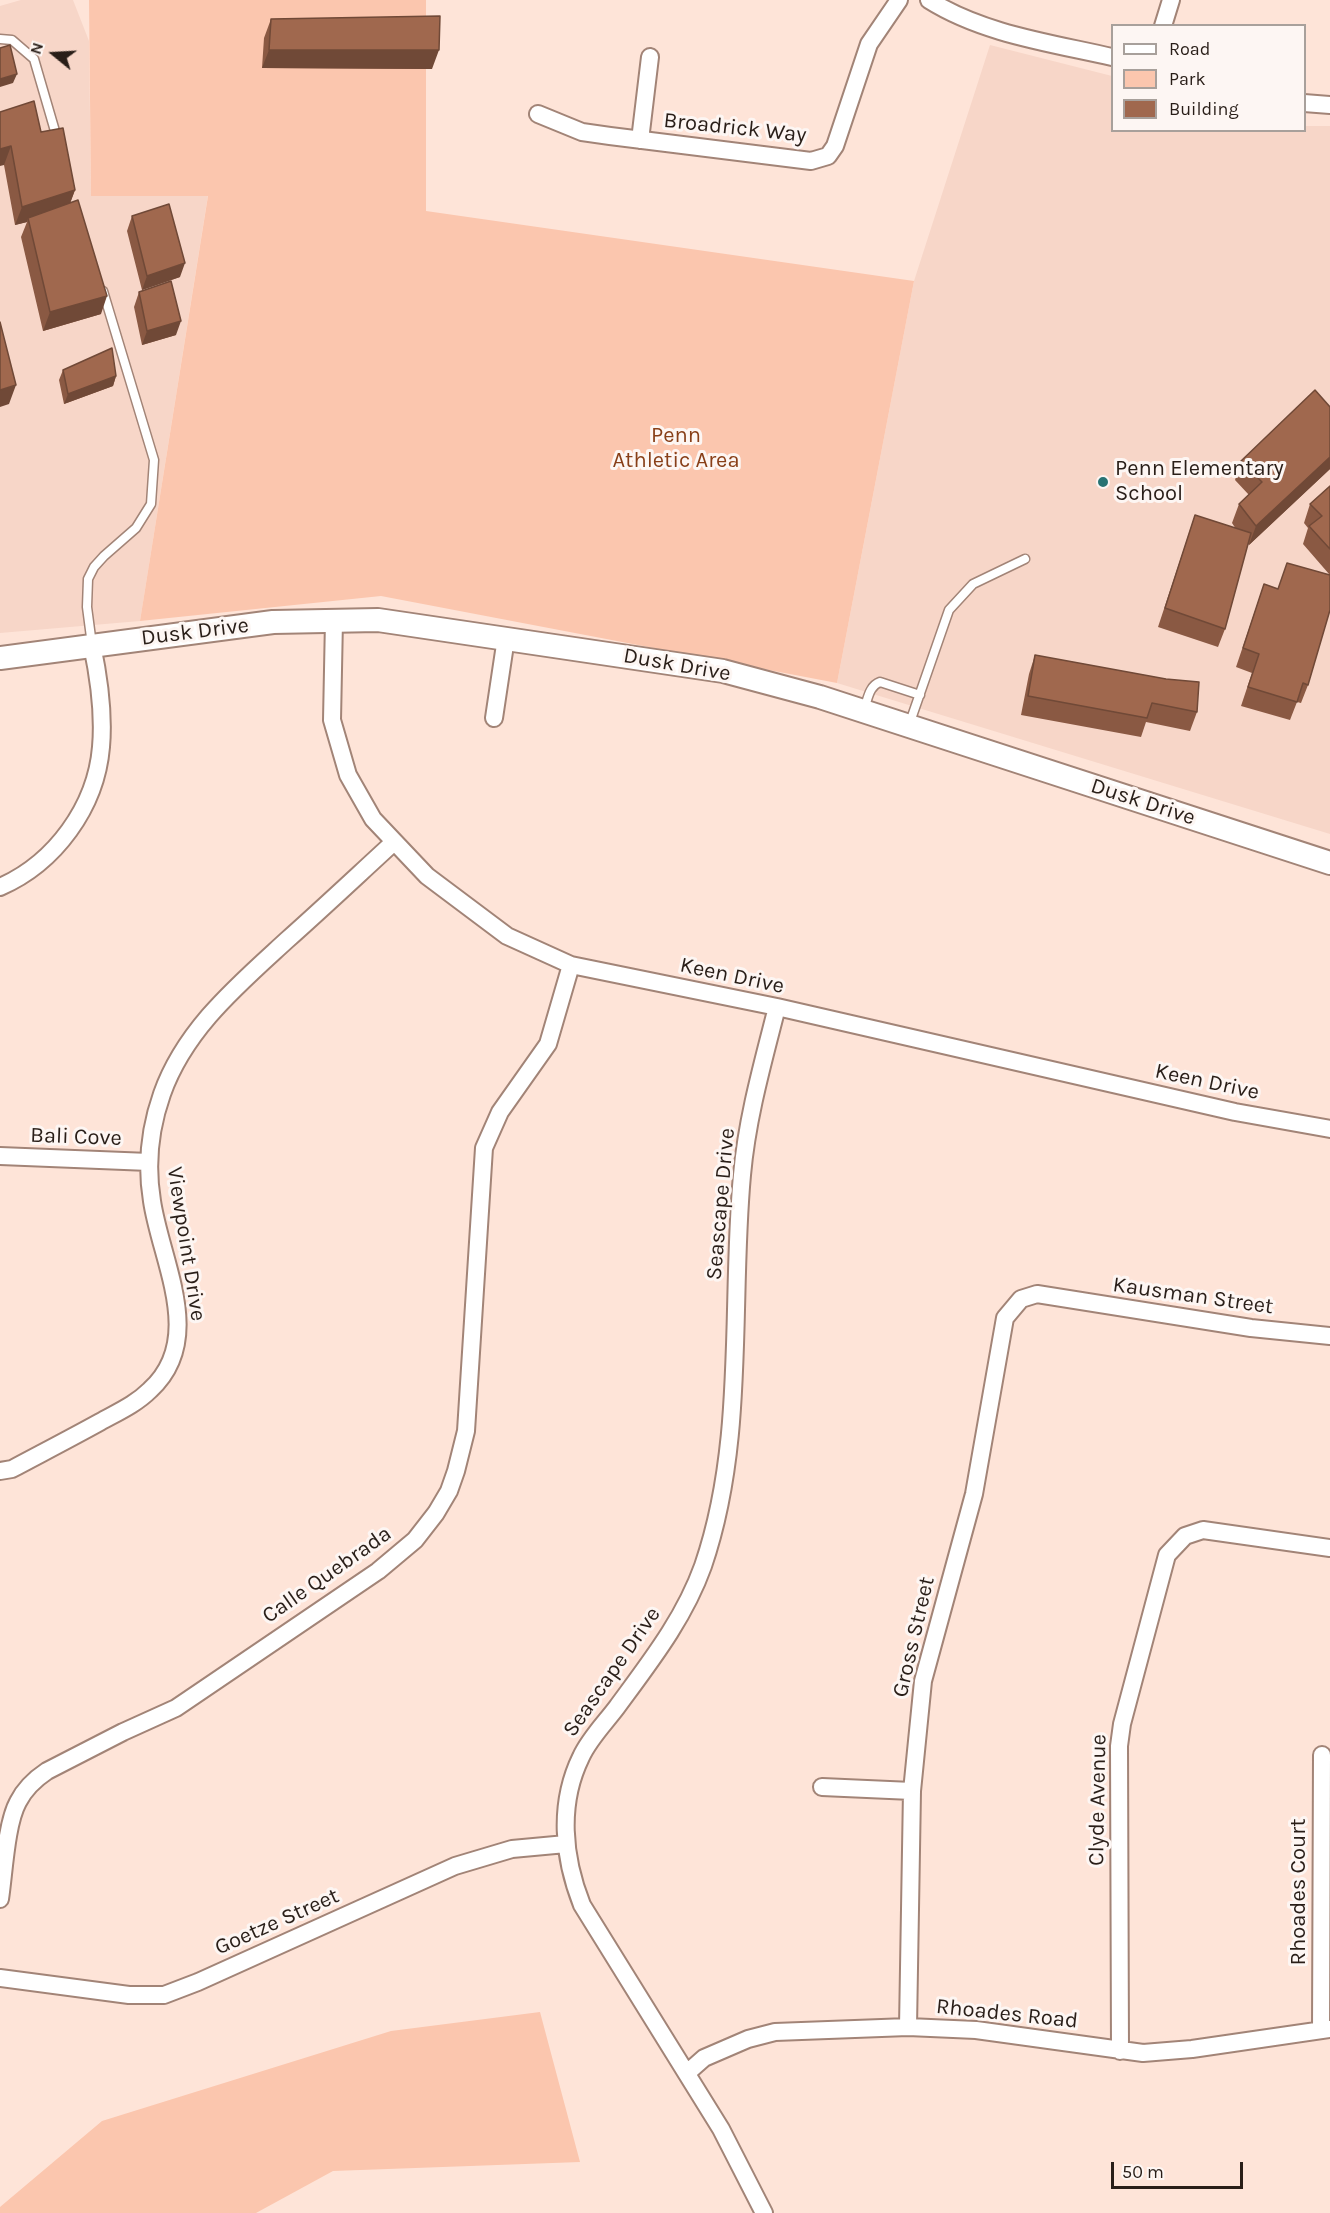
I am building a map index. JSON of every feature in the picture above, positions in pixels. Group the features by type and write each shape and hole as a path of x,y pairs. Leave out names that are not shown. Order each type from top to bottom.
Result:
{"street":[{"name":"Broadrick Way","path":"538,114 582,132 811,161 828,156 836,146 869,44 899,0"},
{"path":"929,0 942,8 997,30 1111,57"},
{"path":"1164,24 1172,0"},
{"path":"640,140 650,57"},
{"path":"1306,104 1330,105"},
{"name":"Keen Drive","path":"334,620 332,720 348,775 374,819 427,876 507,936 571,965 777,1007 1246,1114 1330,1129"},
{"name":"Dusk Drive","path":"0,658 273,622 378,620 723,671 820,696 1330,863"},
{"path":"494,718 506,638"},
{"path":"0,887 28,871 57,846 74,823 93,786 101,746 99,679 92,645"},
{"name":"Viewpoint Drive","path":"0,1471 12,1469 135,1403 153,1388 170,1363 176,1347 178,1312 155,1220 149,1182 151,1139 163,1093 184,1050 218,1004 394,842"},
{"name":"Calle Quebrada","path":"0,1899 12,1820 17,1804 30,1784 47,1771 176,1708 378,1570 415,1540 436,1513 452,1481 466,1431 484,1149 500,1112 548,1044 571,965"},
{"name":"Seascape Drive","path":"764,2213 721,2129 582,1905 574,1885 566,1844 567,1807 581,1755 666,1641 702,1568 717,1518 725,1479 730,1428 742,1173 748,1129 777,1007"},
{"name":"Bali Cove","path":"0,1156 149,1162"},
{"name":"Gross Street","path":"908,2027 912,1791 923,1682 974,1494 1005,1318 1021,1299 1037,1294 1050,1297"},
{"name":"Kausman Street","path":"1050,1297 1251,1328 1330,1336"},
{"name":"Clyde Avenue","path":"1120,2051 1119,1746 1122,1724 1167,1555 1185,1536 1203,1530 1330,1548"},
{"name":"Rhoades Court","path":"1322,1755 1325,2029"},
{"path":"822,1787 912,1791"},
{"name":"Goetze Street","path":"0,1978 129,1995 164,1995 198,1982 455,1866 512,1850 566,1844"},
{"name":"Rhoades Road","path":"687,2073 704,2058 748,2039 775,2032 908,2027 976,2030 1143,2053 1192,2049 1325,2029"}],"lane":[{"path":"0,39 12,40 34,59 61,149"},
{"path":"92,645 87,607 88,579 94,567 104,556 136,528 151,504 154,460 101,285"},
{"path":"909,725 949,609 973,584 1025,559"},
{"path":"864,711 872,688 880,682 920,695"}],"shaded area":[{"path":"21,0 73,0 89,41 91,196 208,195 140,621 0,633 0,6"},
{"name":"Penn Elementary School","path":"990,45 1111,76 1111,132 1306,132 1306,126 1330,126 1330,834 837,683 914,281"}],"green space":[{"name":"Penn Athletic Area","path":"89,0 426,0 426,211 914,281 837,683 381,596 140,621 208,196 91,196"},
{"path":"540,2012 580,2162 333,2171 256,2213 0,2213 0,2207 102,2121 391,2031"}],"building":[{"path":"440,16 439,50 269,50 271,19"},
{"path":"10,45 17,74 0,79 0,48"},
{"path":"34,101 41,132 63,128 75,190 22,207 11,146 0,149 0,112"},
{"path":"78,200 107,296 50,312 28,218"},
{"path":"169,204 185,263 147,276 132,216"},
{"path":"171,281 181,321 147,331 139,292"},
{"path":"0,322 16,385 0,390"},
{"path":"112,348 116,376 68,394 63,370"},
{"path":"1315,390 1330,407 1330,457 1256,526 1239,504 1262,482 1241,461"},
{"path":"1330,486 1330,549 1309,526 1322,516 1310,504"},
{"path":"1195,515 1251,533 1225,629 1165,608"},
{"path":"1287,563 1330,575 1330,610 1308,685 1303,683 1297,702 1248,687 1259,654 1243,648 1264,584 1278,589"},
{"path":"1035,655 1166,679 1199,682 1197,712 1152,703 1147,718 1028,696"}],"place":[{"name":"Penn Elementary School","path":"1103,482"}]}
